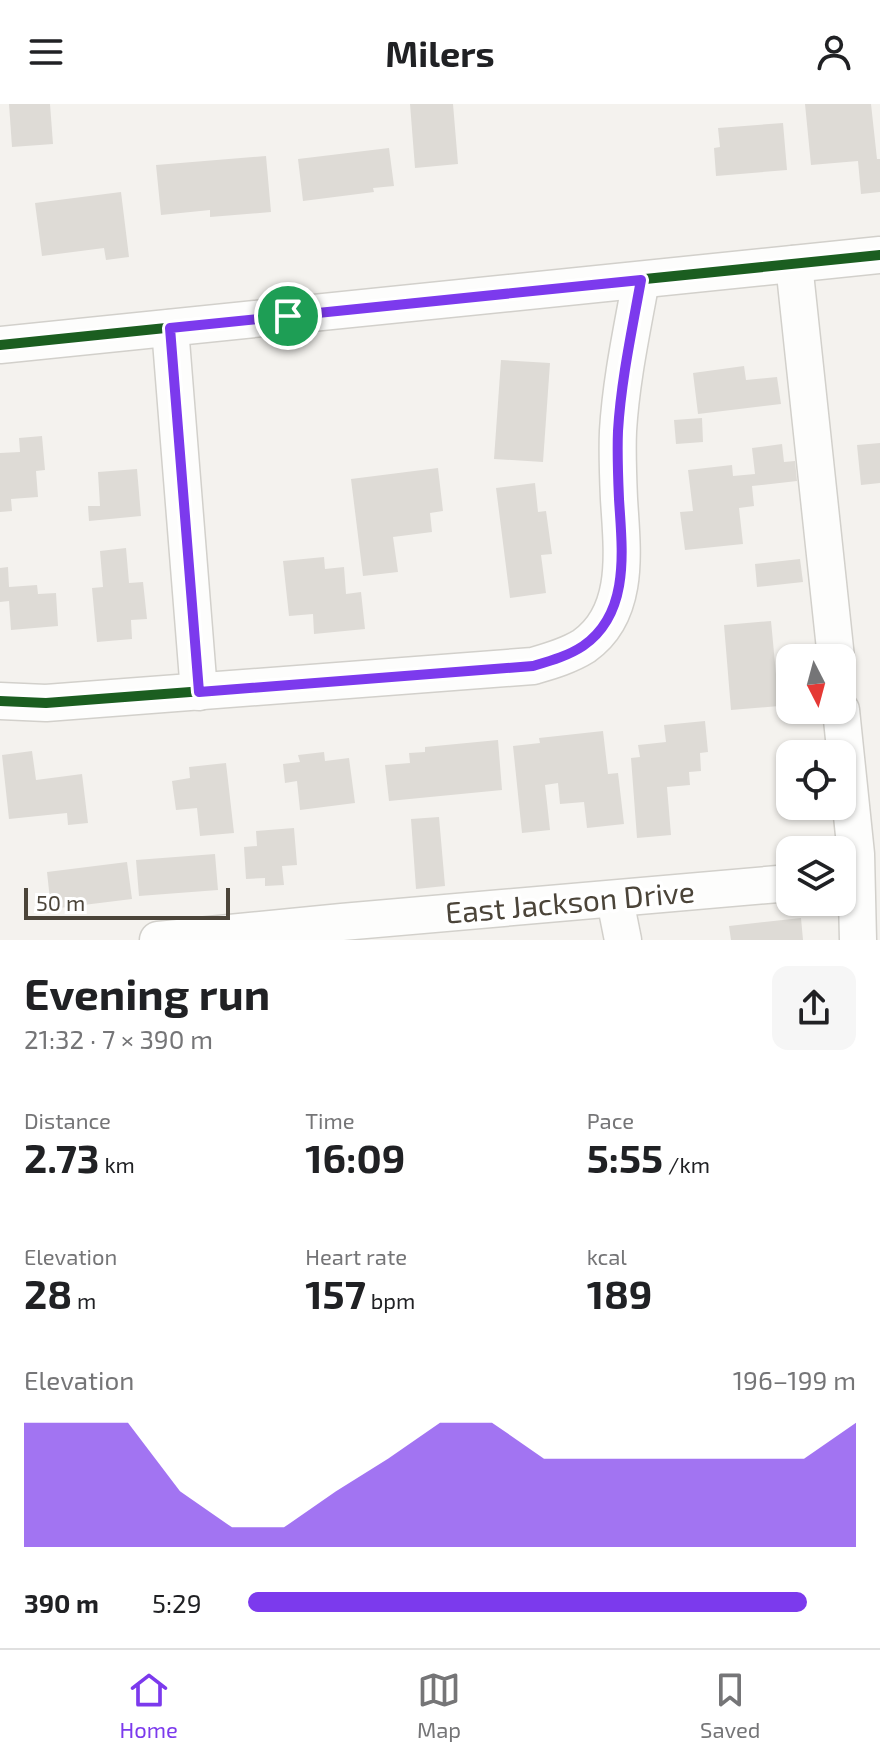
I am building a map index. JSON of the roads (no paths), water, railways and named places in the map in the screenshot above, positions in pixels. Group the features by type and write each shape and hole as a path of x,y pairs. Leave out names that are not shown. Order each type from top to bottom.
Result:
{"street":[{"path":"0,345 880,255"},
{"path":"794,264 835,644"},
{"path":"0,701 46,703 533,666 560,658 585,645 604,625 617,600 622,572 618,432 641,280"},
{"path":"170,328 199,692"},
{"path":"842,724 854,836"},
{"name":"East Jackson Drive","path":"158,940 345,931 776,884"},
{"path":"615,900 623,940"},
{"path":"855,916 858,940"}]}
